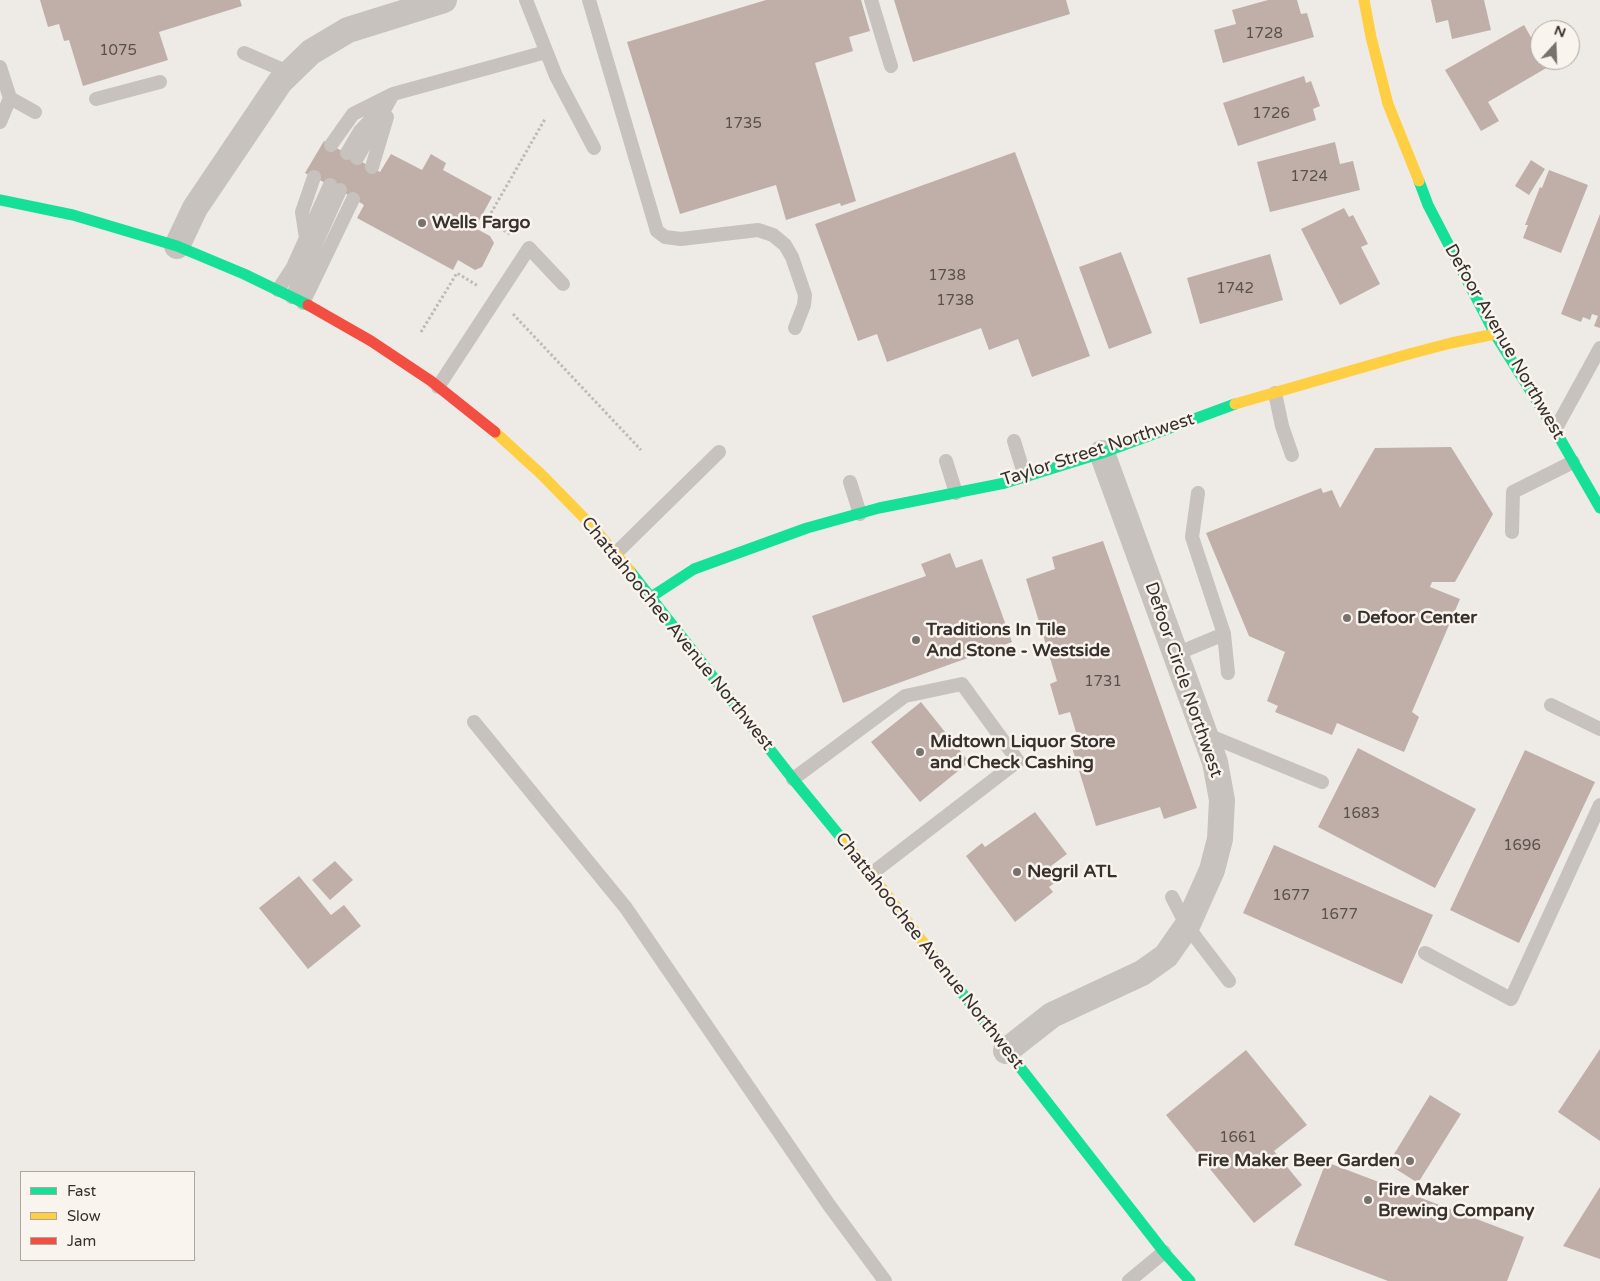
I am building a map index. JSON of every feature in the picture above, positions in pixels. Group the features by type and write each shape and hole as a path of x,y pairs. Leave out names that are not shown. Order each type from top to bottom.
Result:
{"street":[{"path":"176,246 195,208 280,82 311,52 348,30 444,0"},
{"name":"Defoor Avenue Northwest","path":"1364,0 1388,104 1424,196 1495,334 1600,508"},
{"name":"Chattahoochee Avenue Northwest","path":"0,200 73,215 176,246 244,274 298,300 371,341 438,387 488,426 541,474 592,526 651,597 793,779 871,874 1164,1252 1190,1281"},
{"name":"Taylor Street Northwest","path":"651,597 694,569 807,528 860,514 1005,483 1102,453 1226,407 1434,348 1495,334"},
{"name":"Defoor Circle Northwest","path":"1006,1050 1052,1016 1142,973 1166,956 1187,926 1212,870 1220,839 1222,800 1215,762 1102,453"}],"lane":[{"path":"526,0 556,76 594,148"},
{"path":"589,0 657,231 665,237 681,239 758,230 773,235 785,245 792,258 805,295 804,304 795,328"},
{"path":"871,0 891,66"},
{"path":"331,145 353,114 393,94 546,52"},
{"path":"244,53 290,72"},
{"path":"0,67 10,98 0,122"},
{"path":"96,99 160,82"},
{"path":"352,156 393,94"},
{"path":"372,167 393,94"},
{"path":"10,98 35,112"},
{"path":"306,238 302,212 314,177"},
{"path":"278,290 293,267 306,238 335,188 298,300"},
{"path":"298,300 353,198"},
{"path":"438,387 529,248 563,284"},
{"path":"1554,430 1600,348"},
{"path":"1275,393 1282,426 1292,455"},
{"path":"1014,441 1025,476"},
{"path":"615,554 719,452"},
{"path":"946,461 956,493"},
{"path":"1512,532 1513,492 1573,462"},
{"path":"850,482 860,514"},
{"path":"1198,493 1192,537 1224,634 1228,673"},
{"path":"1176,654 1224,634"},
{"path":"793,779 905,696 962,684 1018,761 871,874"},
{"path":"1551,704 1600,729"},
{"path":"474,722 626,908 829,1205 885,1281"},
{"path":"1205,734 1322,782"},
{"path":"1425,953 1511,999 1600,805"},
{"path":"1172,896 1187,926 1229,981"},
{"path":"1129,1281 1164,1252"}],"path":[{"path":"517,238 487,220 545,118"},
{"path":"421,332 457,272 486,290"},
{"path":"509,310 641,450"}],"building":[{"path":"40,0 240,0 242,6 159,32 168,60 83,86 69,40 64,41 59,24 48,27"},
{"path":"766,0 861,0 870,31 849,37 853,51 815,63 856,201 841,206 840,203 786,220 776,185 680,214 627,42"},
{"path":"894,0 1066,0 1070,14 913,62"},
{"path":"1268,0 1297,0 1301,14 1307,13 1314,37 1223,63 1214,30 1236,24 1232,10"},
{"path":"1431,0 1484,0 1491,30 1452,39 1448,20 1436,23"},
{"path":"1524,25 1530,36 1530,70 1543,70 1488,102 1499,121 1481,131 1445,70"},
{"path":"1304,76 1306,83 1311,81 1320,106 1313,109 1316,120 1238,146 1223,103"},
{"path":"324,141 380,172 391,154 422,170 431,154 446,163 443,170 492,197 475,228 490,236 494,243 482,267 475,270 458,260 453,270 357,218 364,205 340,190 305,173"},
{"path":"1335,142 1340,164 1353,161 1360,190 1270,212 1257,162"},
{"path":"1015,152 1090,356 1032,377 1018,339 989,350 981,328 887,362 877,334 858,341 815,224"},
{"path":"1531,160 1545,169 1529,195 1515,186"},
{"path":"1549,170 1588,185 1561,253 1523,238 1528,225 1525,225"},
{"path":"1344,208 1349,217 1353,215 1368,244 1361,247 1380,284 1340,305 1301,229"},
{"path":"1600,214 1600,328 1594,326 1598,316 1592,314 1590,320 1583,317 1581,322 1561,314"},
{"path":"1121,252 1152,333 1109,349 1079,267"},
{"path":"1270,254 1283,300 1200,324 1187,278"},
{"name":"Defoor Center","path":"1451,447 1493,514 1455,582 1432,582 1430,587 1460,599 1412,712 1419,717 1404,752 1337,723 1332,735 1275,712 1278,706 1267,701 1285,652 1249,636 1206,533 1321,488 1323,493 1332,490 1340,508 1375,448"},
{"path":"1103,541 1197,808 1164,819 1160,807 1096,826 1070,741 1078,739 1070,712 1059,715 1050,684 1057,681 1026,579 1055,569 1052,557"},
{"path":"950,553 956,568 982,559 1012,642 843,703 812,616 926,576 921,564"},
{"name":"Midtown Liquor Store and Check Cashing","path":"921,702 969,762 920,802 871,742"},
{"path":"1358,748 1476,809 1435,888 1318,827"},
{"path":"1525,750 1595,782 1519,943 1450,910"},
{"name":"Negril ATL","path":"1035,812 1067,854 1051,866 1061,878 1049,887 1053,892 1015,922 966,856 982,843 985,847"},
{"path":"1274,845 1433,915 1402,984 1243,913"},
{"path":"335,861 353,880 330,900 312,880"},
{"path":"299,876 331,915 344,905 361,926 308,969 259,908"},
{"path":"1600,1049 1600,1141 1558,1112"},
{"path":"1246,1050 1307,1125 1274,1151 1302,1185 1254,1223 1166,1115"},
{"path":"1430,1095 1461,1114 1418,1183 1388,1164"},
{"name":"Fire Maker Brewing Company","path":"1326,1162 1524,1237 1507,1281 1388,1281 1294,1245"},
{"path":"1600,1187 1600,1259 1563,1246"}],"traffic: fast":[{"path":"1419,181 1428,205 1495,334 1555,430 1600,508"},
{"path":"0,200 73,215 177,246 244,274 308,305"},
{"path":"651,597 694,569 807,528 879,508 1005,483 1102,453 1235,404"},
{"path":"630,571 843,840"},
{"path":"952,980 1164,1252 1190,1281"}],"traffic: slow":[{"path":"1364,0 1388,104 1419,181"},
{"path":"1235,404 1409,354 1495,334"},
{"path":"495,432 541,474 592,526 630,571"},
{"path":"843,840 952,980"}],"traffic: jam":[{"path":"308,305 371,341 431,381 495,432"}],"place":[{"name":"Wells Fargo","path":"422,223"},
{"name":"Defoor Center","path":"1347,618"},
{"name":"Traditions In Tile And Stone - Westside","path":"916,640"},
{"name":"Midtown Liquor Store and Check Cashing","path":"920,752"},
{"name":"Negril ATL","path":"1017,872"},
{"name":"Fire Maker Beer Garden","path":"1410,1161"},
{"name":"Fire Maker Brewing Company","path":"1368,1200"}]}
